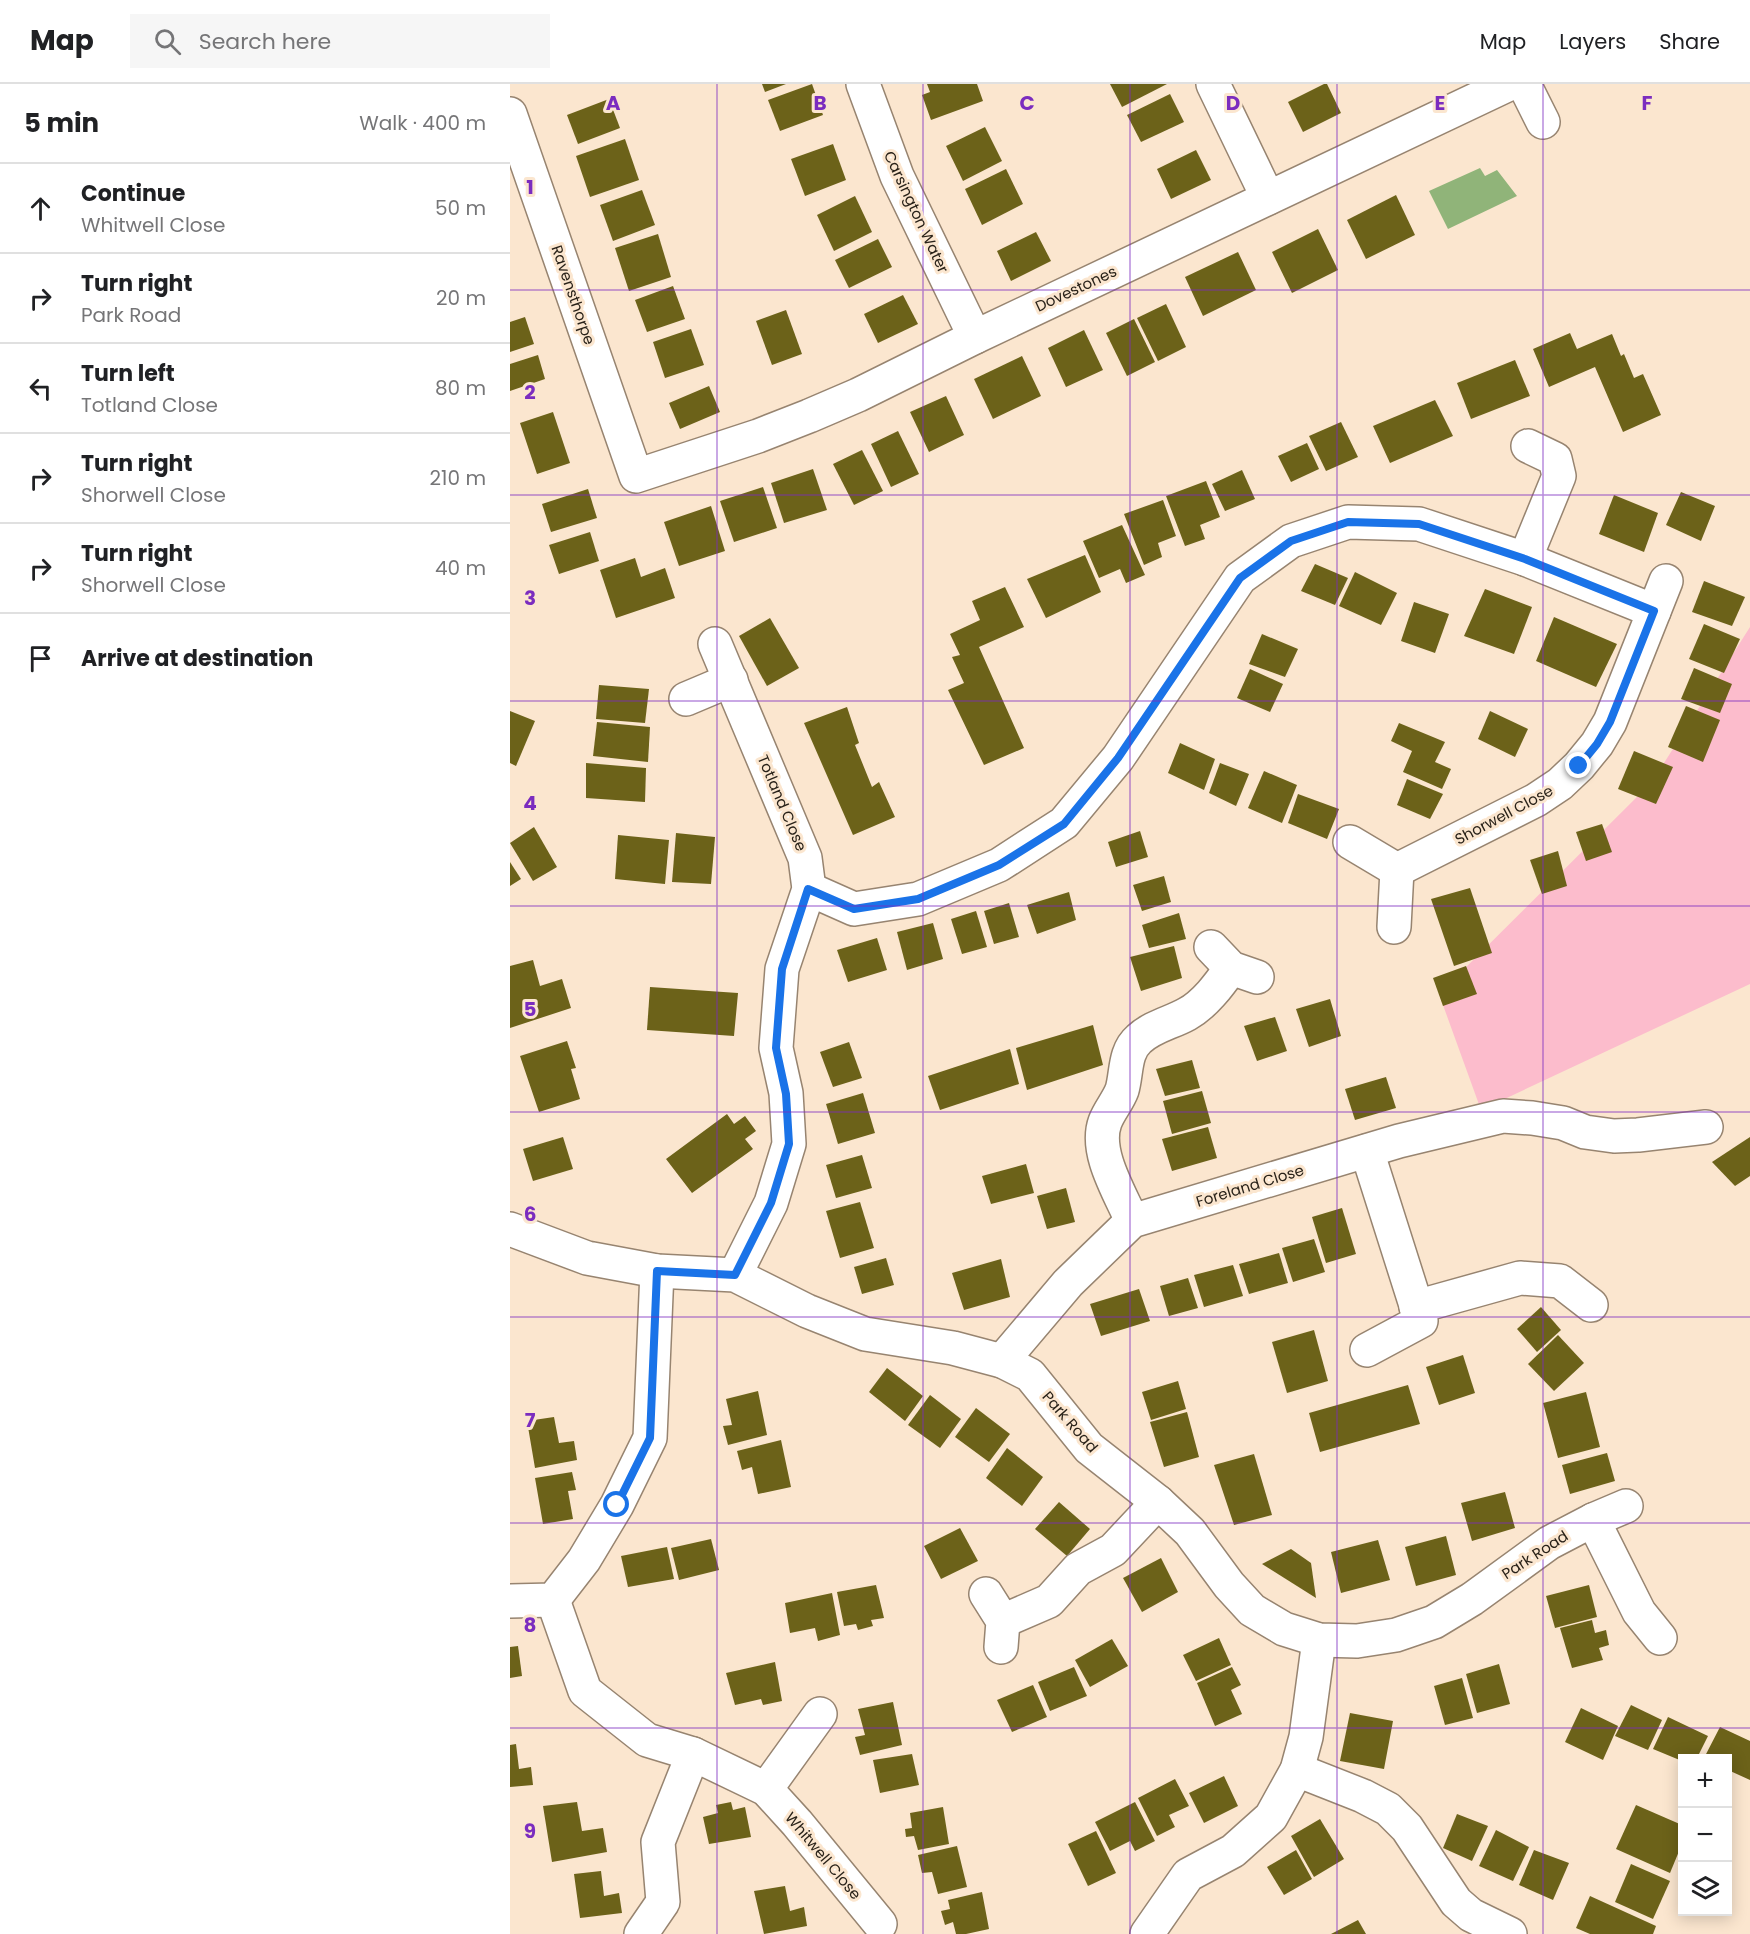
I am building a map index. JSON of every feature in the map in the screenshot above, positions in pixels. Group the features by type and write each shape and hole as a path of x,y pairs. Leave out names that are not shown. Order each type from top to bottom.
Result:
{"street":[{"name":"Carsington Water","path":"863,84 902,187 975,337"},
{"path":"1214,84 1268,198"},
{"name":"Dovestones","path":"636,476 758,436 858,395 975,337 1509,84"},
{"path":"1524,84 1543,122"},
{"name":"Ravensthorpe","path":"510,114 636,476"},
{"path":"1525,559 1559,476 1555,459 1528,446"},
{"path":"808,889 854,909 918,899 999,865 1064,824 1118,758 1240,578 1291,541 1348,522 1419,524 1525,559 1654,611"},
{"name":"Shorwell Close","path":"1397,870 1536,800 1560,784 1579,766 1597,744 1610,722 1666,581"},
{"name":"Totland Close","path":"715,644 805,858 808,889 782,969 781,980 776,1048 786,1094 789,1144 771,1203 735,1275"},
{"path":"686,699 731,680"},
{"path":"1350,842 1397,870 1394,927"},
{"path":"1132,1221 1104,1156 1101,1139 1105,1122 1121,1090 1128,1056 1137,1040 1152,1029 1190,1013 1203,1002 1233,964"},
{"name":"Foreland Close","path":"1002,1361 1068,1283 1132,1221 1399,1141 1503,1116 1563,1123 1585,1132 1614,1136 1706,1127"},
{"path":"1367,1151 1421,1321 1367,1350"},
{"name":"Park Road","path":"510,1229 587,1258 657,1271 735,1275 807,1311 865,1334 953,1348 1002,1361 1030,1375 1089,1448 1158,1502 1190,1532 1229,1585 1252,1610 1284,1629 1319,1640 1357,1641 1396,1635 1434,1622 1472,1599 1549,1543 1626,1506"},
{"path":"510,1601 553,1600 584,1560 601,1533 650,1438 657,1271"},
{"path":"1416,1307 1520,1278 1560,1281 1591,1305"},
{"path":"986,1594 1002,1634 1025,1613 1049,1601 1078,1569 1113,1550 1158,1502"},
{"path":"1593,1520 1639,1612 1660,1638"},
{"name":"Whitwell Close","path":"553,1600 585,1691 647,1740 693,1754 766,1790 797,1823 880,1924"},
{"path":"1147,1934 1188,1875 1233,1851 1271,1817 1297,1770 1306,1737 1319,1640"},
{"path":"766,1790 820,1714"},
{"path":"641,1934 663,1902 658,1842 693,1754"},
{"path":"1297,1770 1363,1796 1388,1809 1407,1828 1456,1902 1471,1915 1510,1934"}],"shaded area":[{"path":"1480,168 1485,176 1497,170 1517,196 1448,229 1429,191"},
{"path":"1750,627 1750,984 1481,1110 1439,994 1652,782"}],"building":[{"path":"762,84 786,84 765,92"},
{"path":"812,84 823,115 780,131 768,100"},
{"path":"927,84 977,84 983,101 931,120 922,95 930,92"},
{"path":"1110,84 1167,84 1122,107"},
{"path":"1327,84 1341,113 1303,132 1288,102"},
{"path":"1170,94 1184,122 1141,142 1127,115"},
{"path":"609,99 620,128 578,144 567,115"},
{"path":"985,127 1002,161 963,181 946,146"},
{"path":"625,139 639,180 590,197 576,156"},
{"path":"833,144 846,180 805,196 791,159"},
{"path":"1196,150 1211,180 1171,199 1157,169"},
{"path":"1006,169 1023,204 982,225 965,189"},
{"path":"642,190 655,225 613,241 600,205"},
{"path":"1396,195 1415,235 1366,259 1347,220"},
{"path":"855,196 872,232 834,251 817,215"},
{"path":"1318,229 1338,270 1292,293 1272,252"},
{"path":"1036,232 1051,261 1011,281 997,251"},
{"path":"658,234 671,277 629,291 615,248"},
{"path":"878,239 892,267 849,288 835,260"},
{"path":"1238,252 1256,290 1203,316 1185,277"},
{"path":"673,286 685,319 647,332 635,300"},
{"path":"903,295 918,324 878,343 864,314"},
{"path":"1166,304 1186,347 1158,361 1137,318"},
{"path":"786,310 802,354 772,365 756,321"},
{"path":"525,317 534,344 510,352 510,322"},
{"path":"1134,319 1155,362 1127,376 1106,333"},
{"path":"691,329 704,365 665,378 653,342"},
{"path":"1084,330 1103,370 1066,387 1048,348"},
{"path":"1570,333 1577,349 1612,334 1634,378 1643,374 1661,415 1623,432 1595,367 1549,387 1533,349"},
{"path":"538,355 545,379 510,391 510,364"},
{"path":"1022,356 1041,396 993,419 974,379"},
{"path":"1515,360 1530,396 1471,419 1457,383"},
{"path":"709,386 720,412 680,429 669,403"},
{"path":"946,396 964,435 929,452 910,412"},
{"path":"1435,400 1453,436 1390,463 1373,426"},
{"path":"553,412 570,463 537,474 520,423"},
{"path":"1341,422 1358,457 1326,471 1309,436"},
{"path":"898,431 919,474 891,487 871,444"},
{"path":"1307,443 1319,469 1291,482 1278,456"},
{"path":"862,450 883,491 854,505 833,464"},
{"path":"813,469 827,510 784,523 771,483"},
{"path":"1242,470 1255,499 1225,511 1212,484"},
{"path":"1206,481 1220,517 1200,525 1205,539 1185,546 1166,496"},
{"path":"763,487 777,528 734,542 720,501"},
{"path":"588,489 597,518 551,532 542,504"},
{"path":"1681,492 1715,506 1701,541 1666,525"},
{"path":"1614,495 1658,513 1644,552 1599,534"},
{"path":"1163,500 1176,536 1158,543 1162,557 1144,565 1124,514"},
{"path":"711,506 725,551 679,566 664,522"},
{"path":"1122,525 1145,575 1126,583 1120,569 1099,578 1083,541"},
{"path":"590,532 599,561 559,574 549,545"},
{"path":"1085,555 1101,592 1046,618 1027,579"},
{"path":"635,558 641,577 665,568 675,598 616,618 600,570"},
{"path":"1315,564 1348,578 1335,605 1301,591"},
{"path":"1355,572 1397,593 1381,625 1339,606"},
{"path":"1704,581 1745,597 1732,626 1692,612"},
{"path":"1005,587 1024,627 979,647 1024,748 984,765 948,690 964,683 952,657 960,655 950,634 980,620 972,601"},
{"path":"1485,589 1532,607 1514,654 1464,636"},
{"path":"1414,602 1449,614 1435,653 1401,641"},
{"path":"1554,617 1617,644 1596,687 1536,661"},
{"path":"770,618 799,668 767,686 739,636"},
{"path":"1704,624 1740,639 1724,673 1689,659"},
{"path":"1262,634 1298,649 1285,677 1249,664"},
{"path":"1694,668 1732,684 1720,713 1681,699"},
{"path":"1250,669 1283,684 1270,712 1237,698"},
{"path":"599,685 649,689 645,723 596,719"},
{"path":"1686,706 1720,720 1703,762 1668,747"},
{"path":"847,707 859,743 855,745 872,787 879,782 895,817 853,835 804,723"},
{"path":"510,711 535,721 516,766 510,763"},
{"path":"1490,711 1528,729 1515,757 1478,739"},
{"path":"597,722 650,727 648,762 593,756"},
{"path":"1399,723 1445,742 1435,762 1451,769 1442,789 1403,772 1412,751 1391,741"},
{"path":"1180,743 1215,759 1204,790 1168,773"},
{"path":"1634,751 1673,767 1656,804 1618,789"},
{"path":"586,763 646,768 645,802 586,798"},
{"path":"1220,763 1249,774 1236,806 1209,793"},
{"path":"1264,771 1297,785 1282,823 1248,808"},
{"path":"1407,779 1443,794 1430,819 1397,805"},
{"path":"1298,794 1339,809 1327,839 1288,823"},
{"path":"1602,824 1612,852 1586,861 1576,832"},
{"path":"534,827 557,867 533,881 510,843"},
{"path":"1140,831 1148,857 1116,867 1108,842"},
{"path":"676,833 715,837 711,884 672,882"},
{"path":"618,835 669,840 665,884 615,879"},
{"path":"1558,851 1567,886 1542,894 1530,860"},
{"path":"510,862 521,879 510,886"},
{"path":"1164,876 1171,902 1142,911 1133,885"},
{"path":"1470,888 1492,953 1454,966 1431,899"},
{"path":"1069,892 1076,920 1037,934 1027,905"},
{"path":"1009,903 1019,937 994,944 984,911"},
{"path":"976,911 987,947 962,954 951,919"},
{"path":"1179,913 1186,939 1149,948 1142,925"},
{"path":"933,923 943,959 907,970 897,932"},
{"path":"877,938 887,970 848,982 837,950"},
{"path":"1174,946 1182,978 1141,991 1130,957"},
{"path":"533,960 540,986 562,979 571,1008 510,1028 510,966"},
{"path":"1466,966 1477,994 1443,1006 1433,978"},
{"path":"650,987 738,993 734,1036 647,1030"},
{"path":"1330,999 1341,1036 1309,1047 1296,1009"},
{"path":"1275,1017 1287,1051 1257,1061 1244,1026"},
{"path":"1093,1025 1103,1065 1027,1090 1016,1048"},
{"path":"567,1041 576,1068 571,1069 580,1099 539,1112 520,1056"},
{"path":"849,1042 862,1078 833,1087 820,1052"},
{"path":"1010,1049 1019,1084 940,1110 928,1076"},
{"path":"1192,1060 1200,1088 1165,1096 1156,1069"},
{"path":"1386,1077 1396,1108 1355,1120 1345,1089"},
{"path":"1202,1091 1211,1123 1172,1134 1163,1101"},
{"path":"863,1093 875,1133 838,1144 826,1104"},
{"path":"727,1114 734,1124 745,1116 756,1131 745,1139 753,1149 692,1193 666,1159"},
{"path":"1208,1127 1217,1158 1172,1171 1162,1139"},
{"path":"563,1137 573,1169 533,1181 523,1149"},
{"path":"1750,1137 1750,1176 1735,1186 1712,1162"},
{"path":"862,1155 872,1188 836,1198 826,1165"},
{"path":"1026,1164 1034,1193 991,1204 982,1176"},
{"path":"1066,1188 1075,1222 1047,1229 1037,1196"},
{"path":"860,1202 874,1248 840,1258 826,1211"},
{"path":"1342,1208 1356,1254 1326,1263 1312,1217"},
{"path":"1314,1239 1325,1272 1293,1282 1282,1248"},
{"path":"1279,1253 1288,1283 1249,1294 1239,1264"},
{"path":"886,1258 894,1285 862,1294 854,1267"},
{"path":"1001,1259 1010,1297 964,1310 952,1273"},
{"path":"1233,1265 1243,1296 1204,1307 1194,1275"},
{"path":"1188,1278 1198,1308 1169,1316 1160,1286"},
{"path":"1139,1289 1150,1321 1101,1336 1090,1304"},
{"path":"1541,1307 1561,1330 1537,1352 1517,1329"},
{"path":"1314,1330 1328,1381 1287,1393 1272,1342"},
{"path":"1558,1335 1584,1363 1554,1391 1528,1364"},
{"path":"1463,1355 1475,1393 1439,1405 1426,1367"},
{"path":"887,1368 923,1396 905,1421 869,1392"},
{"path":"1178,1381 1186,1409 1151,1420 1142,1392"},
{"path":"1408,1385 1420,1424 1320,1452 1309,1413"},
{"path":"758,1391 767,1435 728,1445 723,1426 732,1425 726,1399"},
{"path":"1586,1392 1600,1447 1558,1458 1543,1403"},
{"path":"930,1395 961,1419 940,1448 908,1425"},
{"path":"976,1408 1010,1434 989,1462 955,1437"},
{"path":"1187,1412 1199,1457 1164,1467 1150,1422"},
{"path":"554,1417 559,1443 574,1441 577,1460 535,1468 527,1421"},
{"path":"781,1440 791,1487 758,1494 752,1467 742,1470 737,1451"},
{"path":"1007,1448 1043,1477 1022,1506 986,1478"},
{"path":"1607,1453 1615,1481 1570,1494 1562,1465"},
{"path":"1254,1454 1272,1515 1234,1525 1214,1465"},
{"path":"572,1472 576,1490 568,1491 573,1519 543,1524 535,1478"},
{"path":"1505,1492 1515,1528 1472,1541 1461,1503"},
{"path":"1059,1502 1090,1529 1067,1556 1035,1529"},
{"path":"960,1528 978,1561 941,1579 924,1546"},
{"path":"1446,1536 1456,1575 1416,1586 1405,1547"},
{"path":"711,1539 719,1570 679,1580 671,1548"},
{"path":"1378,1540 1390,1580 1341,1593 1331,1552"},
{"path":"667,1547 674,1579 628,1587 621,1556"},
{"path":"1291,1549 1311,1563 1316,1598 1262,1564"},
{"path":"1161,1558 1178,1592 1142,1612 1123,1578"},
{"path":"876,1585 884,1618 871,1620 873,1626 858,1630 856,1624 844,1626 837,1592"},
{"path":"1589,1585 1597,1617 1555,1628 1546,1596"},
{"path":"832,1593 840,1635 818,1641 815,1628 790,1633 785,1603"},
{"path":"1592,1620 1595,1633 1606,1630 1609,1645 1599,1648 1603,1660 1572,1668 1560,1628"},
{"path":"1219,1638 1231,1665 1196,1681 1183,1655"},
{"path":"1112,1639 1128,1666 1090,1687 1075,1660"},
{"path":"518,1646 522,1676 510,1678 510,1647"},
{"path":"775,1662 782,1701 763,1705 761,1699 735,1705 726,1673"},
{"path":"1499,1664 1510,1704 1477,1713 1466,1674"},
{"path":"1074,1667 1087,1696 1050,1711 1038,1682"},
{"path":"1232,1667 1241,1685 1231,1690 1242,1714 1215,1726 1197,1683"},
{"path":"1462,1678 1473,1718 1445,1725 1434,1686"},
{"path":"1033,1685 1047,1717 1012,1732 997,1700"},
{"path":"893,1702 902,1745 860,1755 855,1737 865,1735 858,1709"},
{"path":"1631,1705 1662,1720 1648,1750 1615,1736"},
{"path":"1581,1708 1618,1726 1603,1760 1565,1742"},
{"path":"1350,1713 1393,1721 1384,1769 1340,1761"},
{"path":"1668,1717 1708,1736 1699,1754 1678,1754 1678,1759 1653,1749"},
{"path":"1720,1727 1750,1741 1750,1780 1732,1772 1732,1754 1706,1754"},
{"path":"516,1744 519,1769 531,1767 533,1785 510,1787 510,1745"},
{"path":"912,1754 919,1785 880,1793 873,1760"},
{"path":"1224,1776 1238,1806 1204,1823 1189,1793"},
{"path":"1175,1779 1189,1806 1169,1815 1175,1827 1157,1836 1138,1798"},
{"path":"577,1802 582,1831 603,1828 607,1852 552,1862 543,1806"},
{"path":"731,1802 733,1810 745,1807 751,1837 709,1844 703,1817 718,1813 716,1805"},
{"path":"1135,1802 1155,1841 1135,1851 1130,1841 1110,1851 1095,1822"},
{"path":"1636,1805 1678,1823 1678,1854 1670,1873 1616,1849"},
{"path":"943,1807 949,1844 918,1850 914,1836 906,1837 905,1829 912,1828 910,1813"},
{"path":"1457,1814 1488,1826 1472,1861 1443,1848"},
{"path":"1320,1819 1344,1859 1314,1877 1291,1836"},
{"path":"1496,1830 1529,1847 1513,1881 1479,1866"},
{"path":"1096,1831 1116,1873 1088,1886 1068,1844"},
{"path":"957,1846 967,1887 938,1894 932,1872 922,1873 918,1855"},
{"path":"1296,1850 1312,1879 1284,1895 1267,1867"},
{"path":"1534,1850 1569,1863 1553,1900 1519,1885"},
{"path":"1631,1864 1670,1881 1653,1919 1615,1902"},
{"path":"601,1871 604,1896 619,1893 622,1913 580,1918 574,1874"},
{"path":"785,1886 790,1911 804,1907 807,1926 764,1934 754,1891"},
{"path":"982,1892 989,1929 956,1934 953,1922 945,1925 941,1911 950,1909 948,1900"},
{"path":"1590,1896 1656,1926 1653,1934 1590,1934 1576,1928"},
{"path":"1358,1920 1366,1934 1331,1934"}],"route":[{"path":"617,1505 650,1438 657,1271 735,1275 771,1203 789,1144 786,1094 776,1048 782,969 808,889 854,909 918,899 999,865 1064,824 1118,758 1240,578 1291,541 1348,522 1419,524 1525,559 1654,611 1610,722 1597,744 1579,766"}]}
